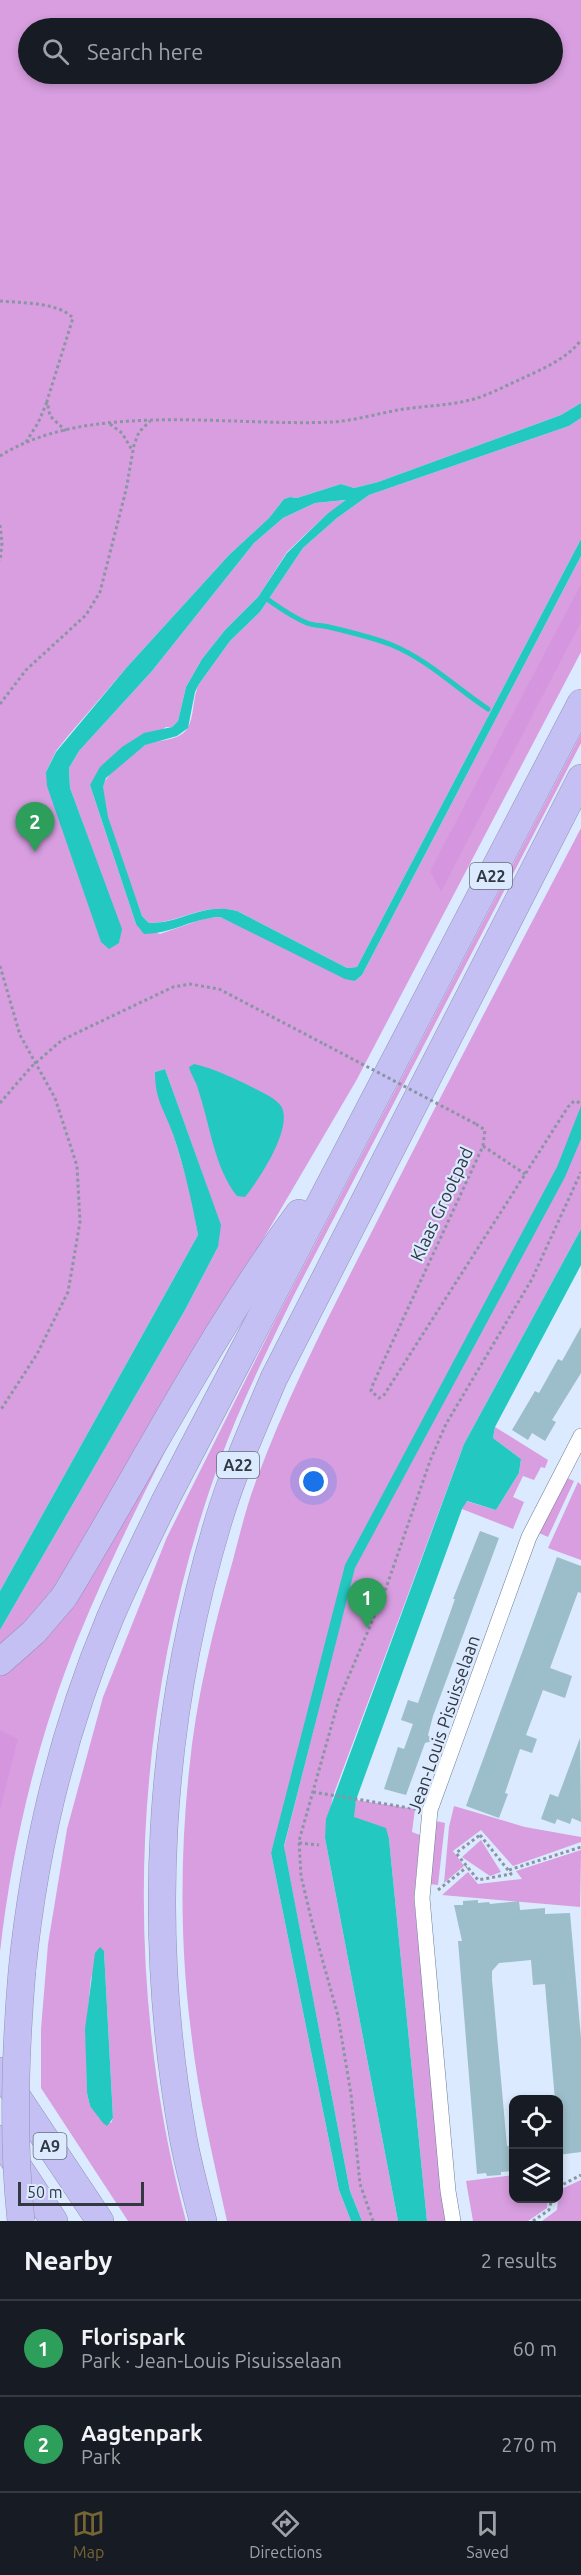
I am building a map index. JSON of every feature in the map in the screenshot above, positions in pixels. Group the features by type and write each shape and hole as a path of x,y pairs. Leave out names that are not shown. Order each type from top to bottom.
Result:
{"highway":[{"name":"A22","path":"21,2221 15,2146 16,2041 26,1927 49,1807 73,1722 110,1619 165,1498 581,703"},
{"name":"A22","path":"203,2221 183,2138 169,2036 162,1968 161,1871 168,1767 179,1682 197,1597 219,1520 243,1450 274,1378 581,777"},
{"name":"A22","path":"0,1662 34,1632 64,1597 260,1266 354,1140"},
{"name":"A9","path":"0,2071 100,2221"},
{"name":"A9","path":"0,2139 54,2221"}],"street":[{"name":"Jean-Louis Pisuisselaan","path":"453,2221 448,2191 422,1888 430,1810 529,1537 581,1436"}],"path":[{"path":"0,301 38,303 73,318 47,401 26,443"},
{"path":"0,456 26,443 66,431 110,424 150,421 333,422 467,401 496,391 539,370 573,350 581,340"},
{"path":"47,401 50,416 66,431"},
{"path":"0,704 26,670 86,615 100,592 123,501 132,452 139,432 150,421"},
{"path":"110,424 122,433 132,452"},
{"path":"0,525 2,543 0,561"},
{"path":"0,966 20,1035 55,1098 77,1166 80,1222 68,1292 38,1354 0,1411"},
{"name":"Klaas Grootpad","path":"0,1104 37,1062 62,1040 166,990 190,984 219,989 485,1130 483,1146 373,1384 371,1391 373,1396 379,1398 384,1395 568,1107 574,1101 581,1103"},
{"path":"483,1146 525,1174"},
{"path":"373,2221 360,2184 351,2094 339,2016 301,1876 299,1843 339,1699 385,1591 430,1461 442,1433 532,1280 581,1172"},
{"path":"313,1792 430,1810"},
{"path":"480,1835 508,1870 511,1874 478,1880 456,1853 480,1835"},
{"path":"299,1843 318,1845"},
{"path":"508,1870 581,1846"},
{"path":"422,1888 438,1890 467,1867"},
{"path":"563,2184 581,2175"},
{"path":"533,2221 549,2210 551,2203"}],"shaded area":[{"path":"0,0 581,0 581,403 561,415 378,482 354,488 341,484 297,498 284,499 269,518 229,555 127,667 56,751 46,772 119,942 121,929 70,788 69,768 79,751 152,671 254,543 283,518 315,503 348,500 327,514 287,552 258,597 225,630 202,659 186,687 178,721 172,727 166,727 90,785 136,924 160,934 206,918 220,917 355,981 362,975 581,556 581,652 356,1081 93,1529 49,1598 0,1647 0,1630 185,1310 218,1247 206,1184 165,1069 155,1072 192,1198 198,1235 0,1591"},
{"path":"581,403 581,418 569,426 369,495 337,518 303,548 260,612 230,641 199,684 195,692 188,728 177,736 145,745 106,778 103,787 108,817 142,916 149,923 213,909 237,911 347,968 357,967 581,539 581,556 362,975 355,981 345,979 220,917 144,934 136,924 90,785 100,767 122,747 144,733 172,727 178,721 186,687 202,659 225,630 258,597 287,553 327,514 346,500 315,503 283,518 254,543 152,671 79,751 69,768 70,788 122,929 119,943 109,949 101,942 47,786 46,772 56,752 127,667 229,555 269,518 284,499 297,498 341,484 354,488 378,482 561,415"},
{"path":"581,418 581,539 357,967 347,968 237,911 213,909 149,923 142,916 112,833 104,800 105,782 120,764 140,748 178,736 187,729 199,684 230,641 260,612 303,548 337,518 369,495 569,426"},
{"path":"581,584 581,622 441,892 430,871"},
{"path":"581,734 581,743 294,1295 226,1444 189,1557 167,1650 153,1745 145,1841 144,1937 151,2033 165,2127 186,2221 128,2221 41,2088 41,2029 48,1944 67,1829 103,1697 167,1537 275,1321","holes":["104,1951 113,2118 111,2123 90,2106 87,2093 86,2029 91,1978"]},
{"path":"581,828 581,1229 464,1444 333,1796 325,1838 398,2221 362,2221 350,2191 284,1847 349,1586 271,1853 339,2190 351,2221 227,2221 206,2126 194,2055 187,1999 182,1901 186,1803 192,1744 206,1664 219,1612 252,1491 286,1407 415,1146","holes":["368,1523 376,1527 356,1565"]},
{"path":"194,1064 246,1084 269,1096 281,1106 284,1115 279,1140 266,1166 245,1197 237,1196 229,1185 218,1159 197,1086 189,1067"},
{"path":"165,1069 221,1225 218,1247 185,1310 0,1630 0,1591 198,1235 181,1159 157,1090 155,1072"},
{"path":"581,1106 581,1139 565,1177 355,1568 284,1846 350,2191 362,2221 351,2221 339,2190 271,1853 345,1565 557,1167"},
{"path":"581,1229 581,1265 495,1427 493,1438 521,1459 519,1473 496,1510 467,1501 462,1509 356,1800 354,1817 386,1828 389,1839 427,2221 398,2221 325,1838 326,1819 464,1444"},
{"path":"198,1387 120,1542 91,1606 64,1676 28,1792 5,1912 0,1952 0,1672"},
{"path":"495,1427 548,1460 545,1468 541,1467 534,1480 523,1476 513,1497 524,1502 513,1529 462,1509 466,1501 496,1510 519,1473 521,1459 493,1438"},
{"path":"565,1477 574,1481 548,1537 539,1533"},
{"path":"578,1482 581,1485 581,1560 548,1548"},
{"path":"0,1730 18,1739 0,1811"},
{"path":"356,1800 415,1809 412,1832 420,1835 414,1898 445,2221 427,2221 389,1839 353,1817"},
{"path":"454,1806 525,1827 581,1837 581,1842 513,1866 481,1830 453,1851 464,1866 444,1883 449,1827"},
{"path":"436,1821 445,1823 438,1885 429,1884"},
{"path":"481,1840 501,1872 490,1876 462,1857"},
{"path":"581,1850 580,1907 442,1895 468,1872 478,1884 522,1879 516,1871"},
{"path":"100,1947 104,1951 113,2118 107,2126 90,2106 87,2093 85,2029 95,1953"},
{"path":"509,2176 509,2203 548,2203 547,2208 528,2221 473,2221 466,2181"},
{"path":"581,2180 581,2221 542,2221 557,2210 558,2203 563,2203 563,2188"}],"building":[{"path":"581,1327 581,1373 552,1420 556,1422 545,1441 532,1433 528,1440 512,1430 535,1391 539,1393 558,1359 562,1361"},
{"path":"480,1531 499,1538 433,1716 428,1735 432,1741 425,1743 406,1795 384,1789 398,1747 404,1749 413,1724 401,1720 408,1700 418,1703 455,1599 453,1599"},
{"path":"557,1557 581,1566 581,1593 578,1592 550,1668 572,1676 565,1698 543,1690 526,1735 537,1739 532,1753 520,1749 499,1818 466,1806"},
{"path":"580,1738 581,1822 572,1818 570,1824 557,1819 555,1824 541,1819 550,1794 558,1797"},
{"path":"478,1900 478,1903 489,1902 490,1904 519,1901 520,1910 545,1908 545,1914 570,1913 581,2038 581,2152 563,2154 563,2095 555,2095 545,1984 533,1985 531,1960 499,1963 492,1971 492,1980 507,2146 509,2146 509,2171 501,2172 501,2175 477,2174 458,1941 462,1941 454,1905 463,1905 463,1901"}],"waterway":[{"path":"267,599 291,615 312,625 326,626 369,637 405,651 488,709"}],"place":[{"name":"Aagtenpark","path":"35,852"},
{"name":"Florispark","path":"367,1628"}]}
